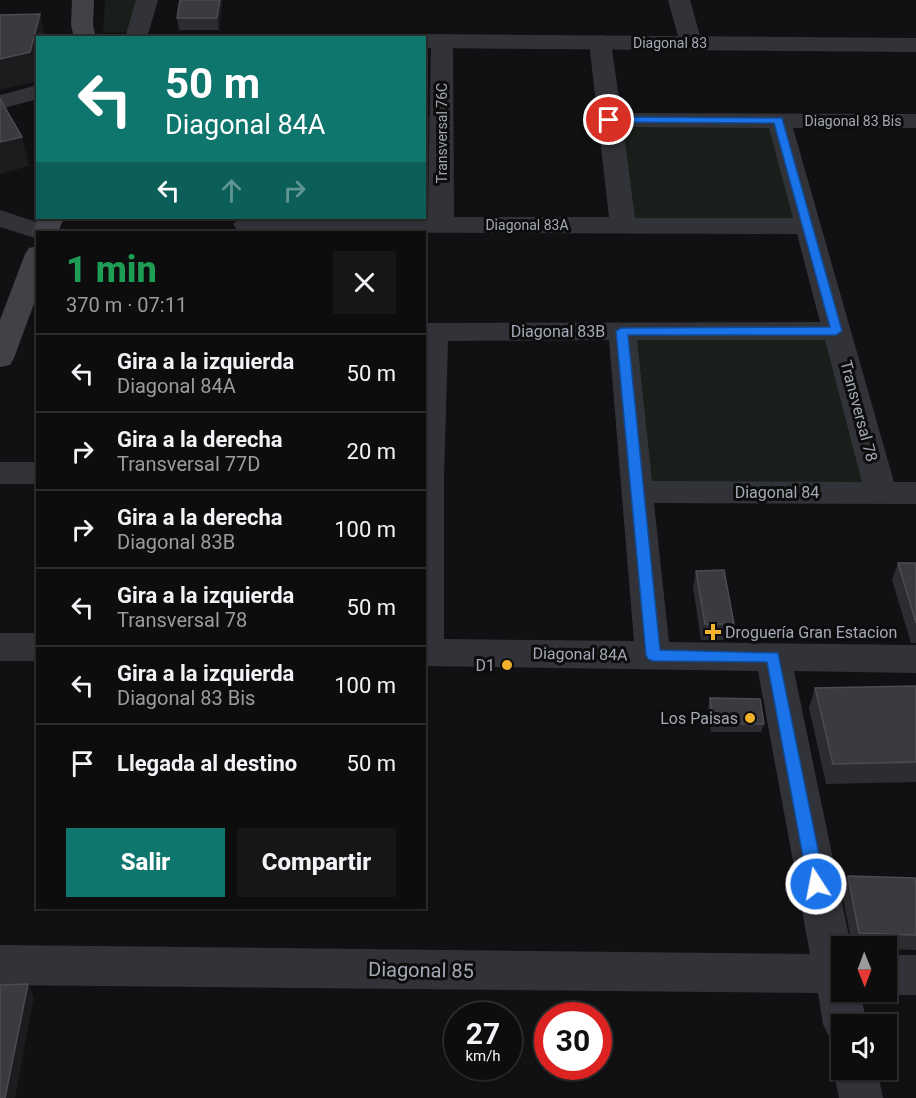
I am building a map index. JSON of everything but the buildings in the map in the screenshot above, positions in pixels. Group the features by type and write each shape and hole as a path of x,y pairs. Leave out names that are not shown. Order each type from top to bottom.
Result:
{"main road":[{"path":"83,0 82,25 85,36"},
{"path":"0,358 36,259"}],"street":[{"path":"137,36 147,0"},
{"path":"679,0 691,43"},
{"name":"Diagonal 83","path":"433,41 916,45"},
{"name":"Transversal 76C","path":"433,41 433,117 441,224"},
{"path":"600,42 623,225"},
{"path":"0,102 36,93"},
{"name":"Diagonal 83 Bis","path":"609,120 916,121"},
{"name":"Transversal 78","path":"778,120 881,493"},
{"path":"0,208 36,209"},
{"path":"0,218 36,231"},
{"name":"Diagonal 83A","path":"246,225 807,226"},
{"path":"621,331 653,655"},
{"name":"Diagonal 83B","path":"429,332 836,331"},
{"path":"426,477 429,332"},
{"path":"0,473 36,473"},
{"name":"Diagonal 84","path":"638,492 916,493"},
{"path":"0,646 36,647"},
{"name":"Diagonal 84A","path":"426,652 916,659"},
{"path":"773,657 831,940"},
{"name":"Diagonal 85","path":"0,965 831,974"},
{"path":"897,975 916,975"},
{"path":"857,1080 861,1098"}],"shaded area":[{"path":"105,0 139,0 128,32 103,33"},
{"path":"426,117 442,117 441,224 246,224 248,219 426,219"},
{"path":"609,120 779,121 807,226 623,225"},
{"path":"622,331 836,331 881,493 638,492"}],"place":[{"name":"Droguería Gran Estacion","path":"713,632"},
{"name":"D1","path":"507,665"},
{"name":"Los Paisas","path":"750,718"}],"route":[{"path":"609,120 778,120 836,331 621,331 653,655 773,657 816,884"}]}
